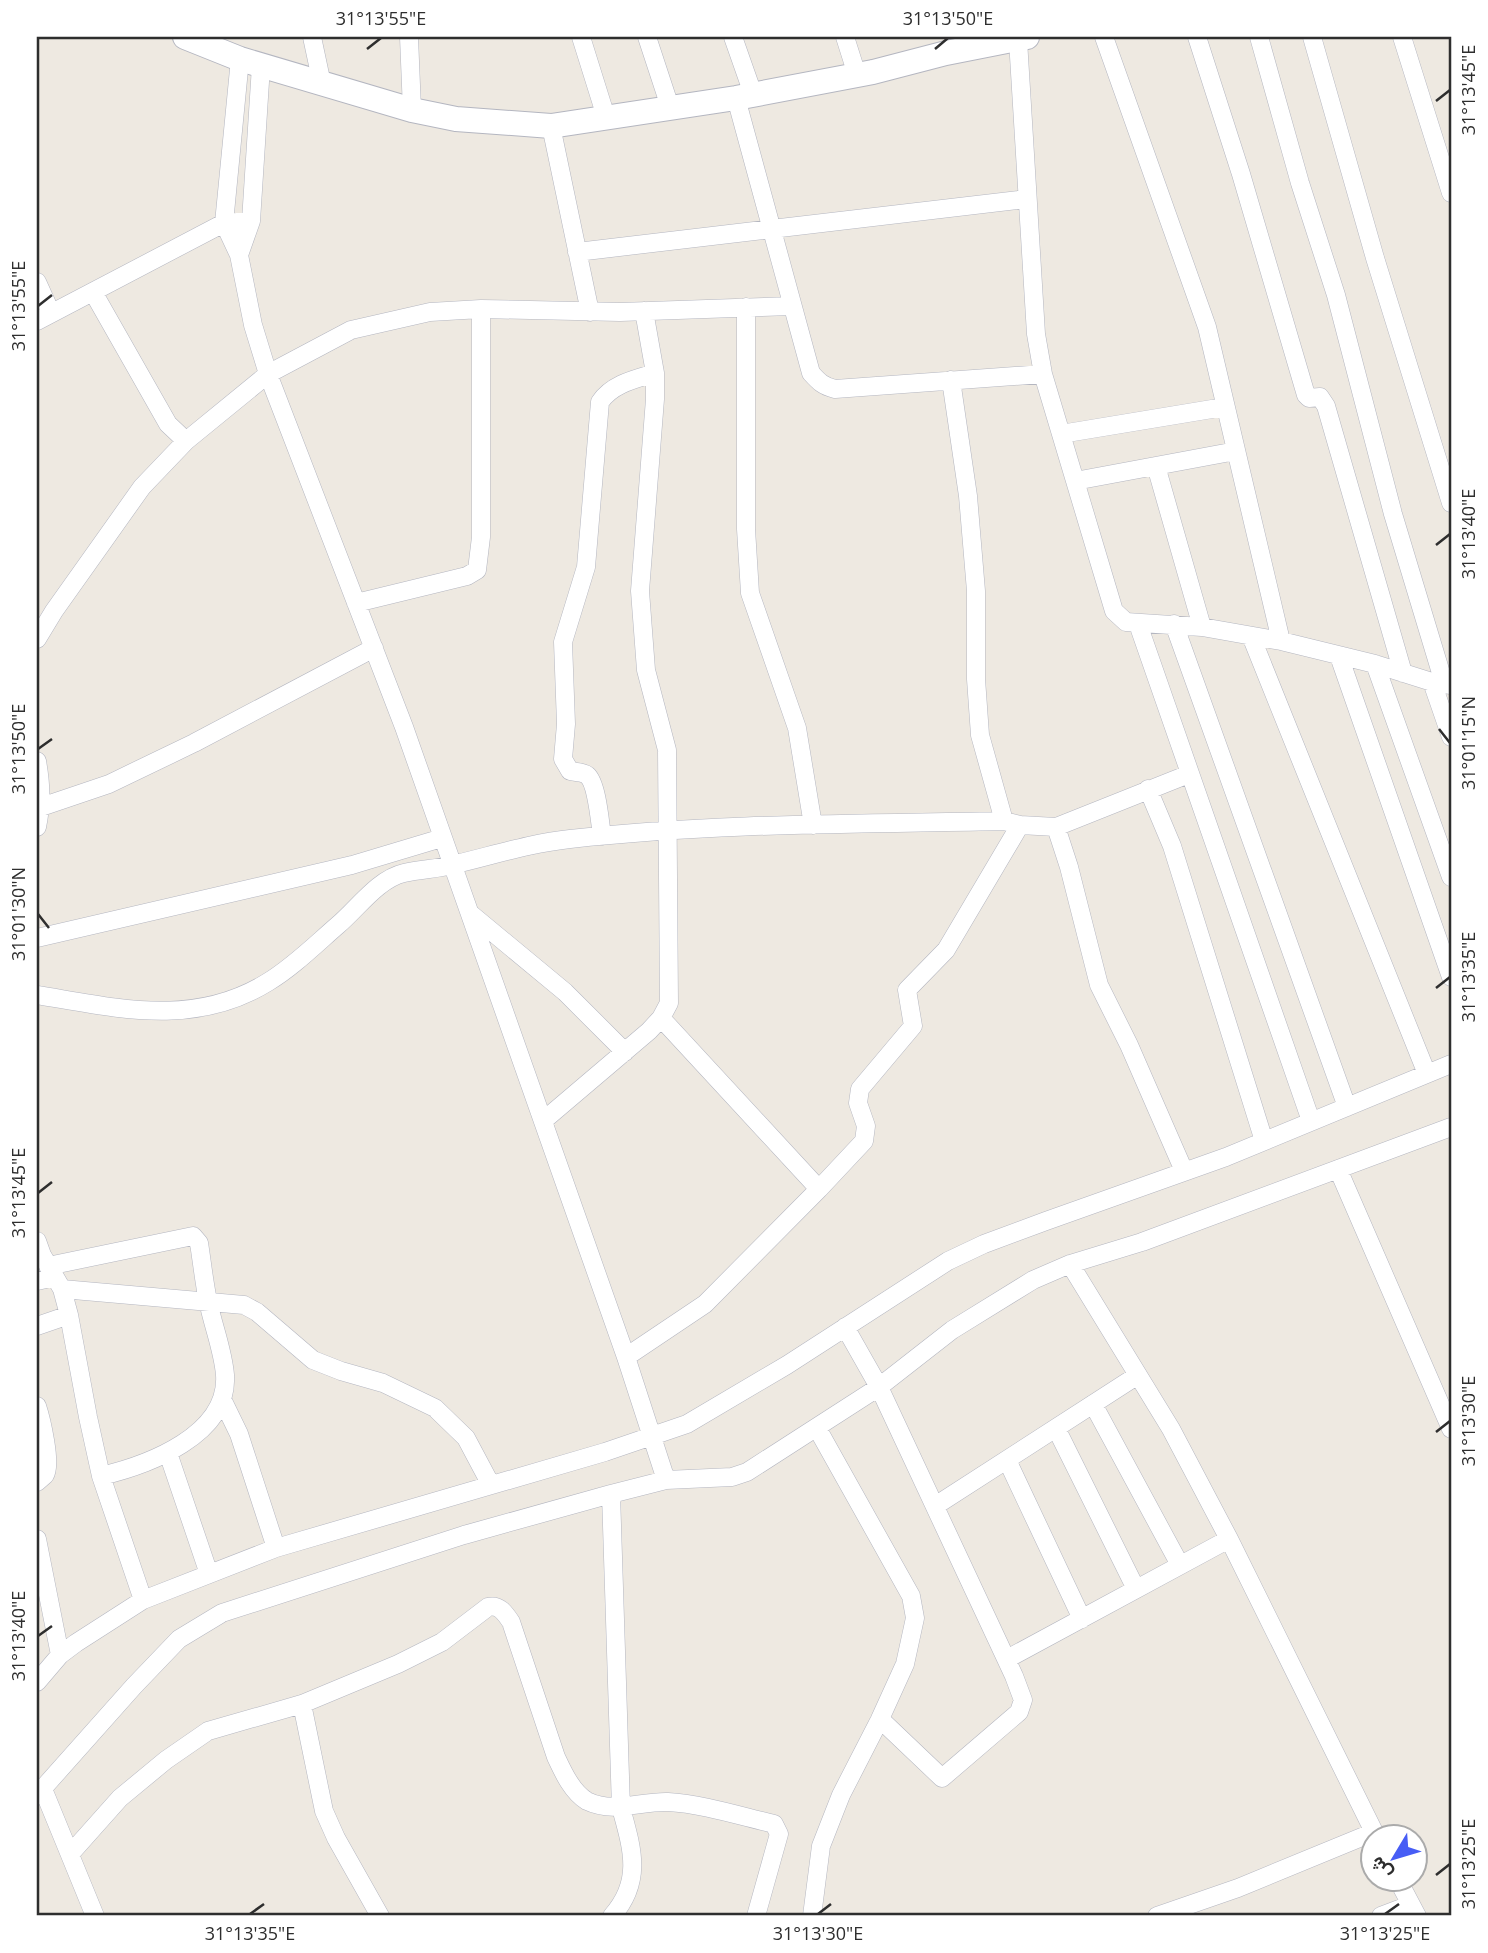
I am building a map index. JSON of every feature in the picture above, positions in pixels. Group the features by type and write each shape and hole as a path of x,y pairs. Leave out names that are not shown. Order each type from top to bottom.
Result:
{"street":[{"path":"186,37 412,110 456,119 551,126 744,96 857,75 943,45 1012,39 1036,334 1043,374 1114,611 1126,622 1202,627 1281,641 1443,683"},
{"path":"312,37 322,83"},
{"path":"409,37 412,110"},
{"path":"581,37 606,117"},
{"path":"647,37 670,107"},
{"path":"733,37 771,230 811,373 825,387 835,389 1043,374"},
{"path":"845,37 857,75"},
{"path":"1104,37 1207,327 1281,641"},
{"path":"1197,37 1241,174 1306,395 1309,398 1320,397 1326,406 1403,673"},
{"path":"1259,37 1300,183 1336,295 1393,514 1443,683 1451,737"},
{"path":"1312,37 1375,258 1451,503"},
{"path":"1402,37 1451,193"},
{"path":"236,54 251,221 239,255"},
{"path":"236,54 224,223 239,255 253,325 268,374 374,648 453,865 626,1357 666,1480"},
{"path":"551,126 590,312"},
{"path":"578,253 1026,199"},
{"path":"37,282 44,317 224,223 251,221"},
{"path":"93,292 168,424 186,441"},
{"path":"37,639 142,487 186,441 268,374 351,330 430,312 481,309 590,312 791,306"},
{"path":"746,307 748,582 797,728 813,825"},
{"path":"356,603 459,578 477,570 481,537 481,309"},
{"path":"543,1121 625,1052 661,1018 669,1003 667,750 646,670 640,591 654,423 655,373 644,311"},
{"path":"602,836 590,778 566,768 563,759 566,724 563,642 586,567 600,402 613,388 655,373"},
{"path":"626,1357 705,1304 864,1141 866,1126 858,1096 860,1089 913,1026 907,990 946,950 1012,823 980,735 976,679 976,591 968,496 951,380"},
{"path":"1061,434 1224,407"},
{"path":"1075,481 1236,451"},
{"path":"1156,466 1202,627"},
{"path":"1138,624 1311,1121"},
{"path":"1174,624 1348,1107"},
{"path":"1251,636 1427,1073"},
{"path":"41,807 109,784 194,743 374,648"},
{"path":"1339,656 1451,977"},
{"path":"1374,664 1451,877"},
{"path":"37,761 41,784 41,807 37,827"},
{"path":"37,995 148,1012 191,1010 220,1004 270,981 338,925 384,882 403,873 453,865 522,847 667,830 1012,823 1056,827 1189,774"},
{"path":"1148,789 1172,846 1264,1141"},
{"path":"1056,827 1099,985 1129,1045 1184,1171"},
{"path":"37,937 352,865 442,838"},
{"path":"470,913 565,992 625,1052"},
{"path":"661,1018 819,1189"},
{"path":"37,1682 61,1656 102,1624 143,1600 276,1548 687,1424 948,1261 984,1244 1264,1141 1451,1064"},
{"path":"95,1916 71,1853 40,1792 179,1639 222,1613 464,1535 611,1494 666,1480 732,1477 747,1472 879,1387 952,1330 1033,1280 1070,1264 1142,1242 1451,1127"},
{"path":"1338,1169 1451,1429"},
{"path":"37,1281 196,1237 200,1242 208,1302 225,1377 222,1399 208,1422 168,1454 133,1469 101,1476"},
{"path":"37,1241 55,1277 69,1315 101,1476 143,1600"},
{"path":"1070,1264 1171,1429 1229,1539 1370,1824"},
{"path":"55,1277 208,1302 244,1305 257,1312 313,1360 383,1383 435,1408 466,1438 491,1485"},
{"path":"37,1326 69,1315"},
{"path":"845,1327 879,1387 1021,1689 1023,1700 1022,1709 942,1777 880,1719"},
{"path":"935,1506 1138,1375"},
{"path":"222,1399 239,1434 276,1548"},
{"path":"1093,1404 1181,1565"},
{"path":"37,1406 44,1428 47,1468 45,1475 37,1482"},
{"path":"811,1916 821,1846 841,1795 905,1664 915,1618 911,1596 817,1428"},
{"path":"1056,1428 1136,1590"},
{"path":"168,1454 209,1574"},
{"path":"1007,1460 1082,1619"},
{"path":"611,1494 621,1808 633,1853 628,1894 612,1916"},
{"path":"37,1539 61,1656"},
{"path":"1007,1660 1229,1539"},
{"path":"71,1853 120,1798 166,1760 208,1731 302,1704 398,1664 442,1642 494,1605 500,1608 511,1622 548,1736 566,1777 577,1793 587,1801 621,1808 666,1802 774,1824 779,1833 756,1916"},
{"path":"302,1704 324,1811 336,1838 380,1916"},
{"path":"1157,1916 1358,1842"},
{"path":"1381,1916 1414,1910 1405,1894"}]}
